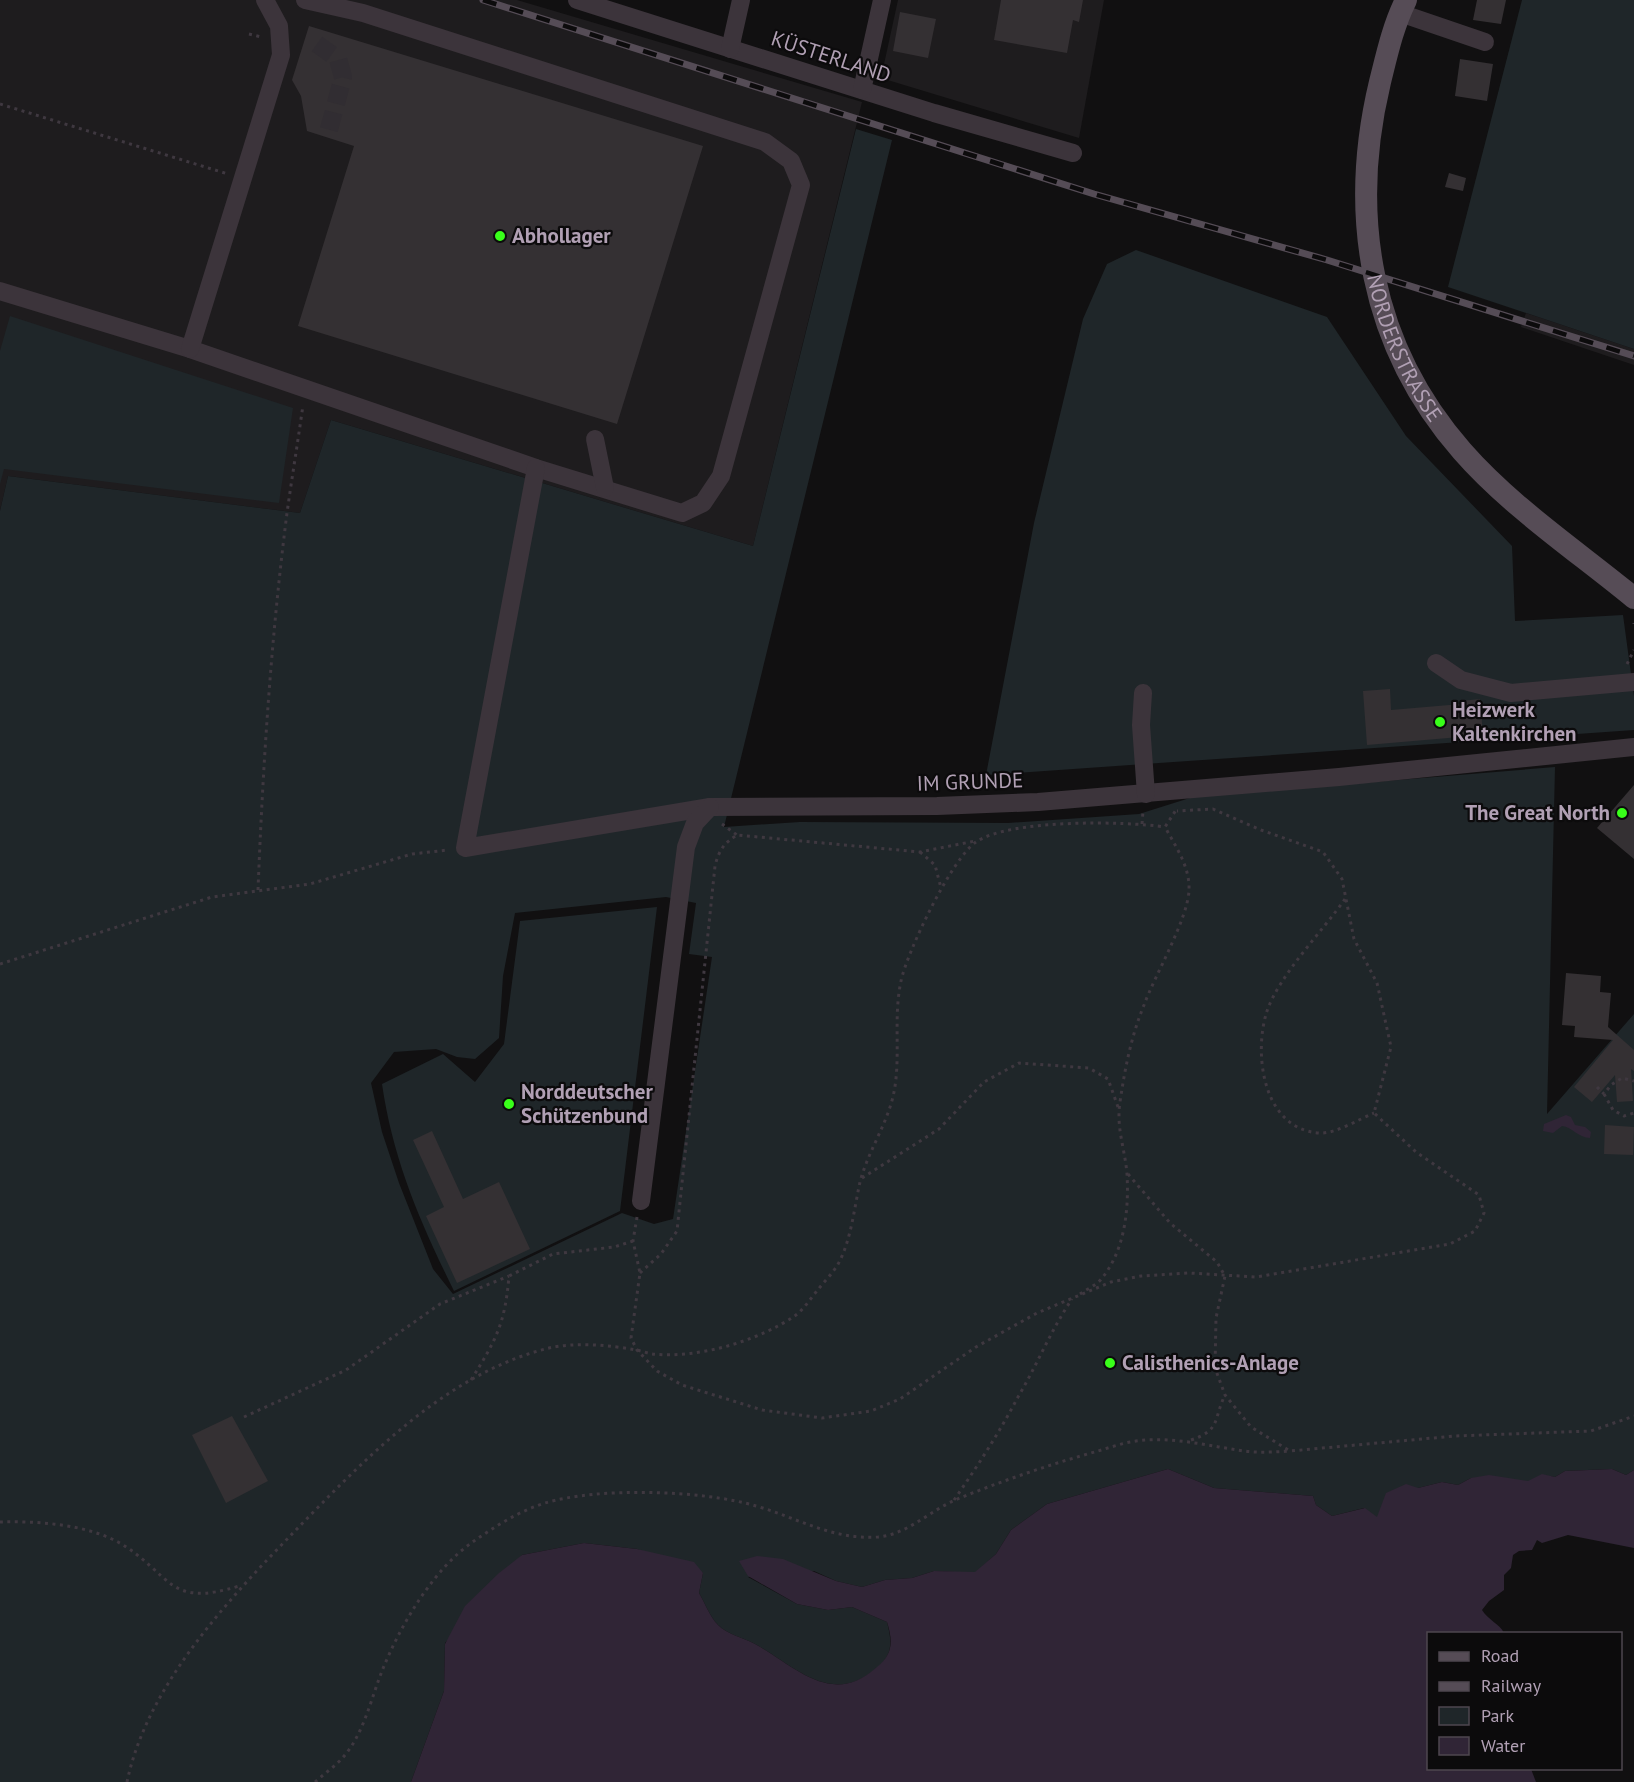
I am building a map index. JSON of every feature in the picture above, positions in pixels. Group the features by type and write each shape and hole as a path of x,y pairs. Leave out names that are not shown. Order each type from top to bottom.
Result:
{"main road":[{"name":"NORDERSTRASSE","path":"1402,4 1375,105 1367,168 1370,257 1376,292 1385,320 1418,391 1462,450 1495,484 1634,598"}],"street":[{"path":"190,349 282,48 277,19 265,0"},
{"name":"KÜSTERLAND","path":"577,0 862,90 1073,153"},
{"path":"730,49 741,0"},
{"path":"862,90 882,0"},
{"path":"0,291 190,349 536,468 682,513 703,503 721,476 801,185 791,161 765,142 363,12 309,1"},
{"path":"1402,4 1485,42"},
{"path":"595,439 605,488"},
{"path":"465,848 536,468"},
{"path":"1436,663 1461,680 1511,693 1634,682"},
{"path":"1143,693 1141,725 1146,794"},
{"name":"IM GRUNDE","path":"465,848 710,807 938,806 1146,794 1634,747"},
{"path":"640,1201 686,848 695,823 710,807"}],"path":[{"path":"0,104 243,179"},
{"path":"258,890 262,794 276,628 288,512 304,398"},
{"path":"1167,792 1177,811"},
{"path":"1165,827 1177,811 1213,809 1261,830 1323,852 1342,879 1354,939 1377,983 1391,1047 1374,1113"},
{"path":"640,1273 661,1254 677,1231 715,866 718,851 737,834 920,852 977,841 1015,830 1056,825 1142,824 1165,827"},
{"path":"953,1502 982,1460 1019,1396 1058,1319 1073,1298 1101,1280 1121,1247 1126,1205 1126,1173 1119,1136 1119,1109 1127,1053 1143,1006 1180,923 1189,891 1185,863 1165,827"},
{"path":"127,1782 141,1738 173,1676 241,1586 348,1477 405,1424 471,1380 552,1347 582,1346 637,1350 651,1354 712,1350 755,1338 799,1313 838,1264 855,1212 861,1179 894,1094 896,1019 902,977 941,888 953,867 977,841"},
{"path":"0,964 212,897 310,884 412,855 465,848"},
{"path":"920,852 935,866 941,888"},
{"path":"1345,899 1280,986 1267,1012 1261,1052 1263,1078 1274,1106 1295,1126 1320,1133 1374,1113"},
{"path":"861,1179 939,1129 984,1082 1019,1063 1089,1068 1108,1079 1119,1109"},
{"path":"1604,1094 1611,1085 1622,1078 1634,1081"},
{"path":"1597,1087 1613,1110 1624,1116 1634,1113"},
{"path":"640,1201 633,1241 640,1273 631,1338 637,1350 657,1371 682,1385 762,1410 822,1418 871,1411 900,1399 976,1347 1037,1313 1111,1282 1141,1276 1189,1273 1256,1277 1450,1244 1475,1231 1484,1213 1479,1195 1416,1152 1374,1113"},
{"path":"1126,1173 1170,1223 1217,1262 1225,1276 1216,1318 1215,1368 1225,1395 1251,1427 1290,1451"},
{"path":"244,1417 346,1370 440,1304 509,1276 553,1254 614,1247 633,1241"},
{"path":"471,1380 496,1339 506,1306 509,1276"},
{"path":"1189,1441 1207,1435 1213,1429 1225,1395"},
{"path":"315,1782 346,1755 363,1725 383,1669 405,1623 435,1580 471,1543 519,1514 546,1503 590,1495 665,1494 734,1501 757,1506 818,1530 847,1536 880,1537 906,1528 953,1502 1054,1464 1136,1441 1189,1441 1247,1452 1290,1451 1455,1436 1591,1431 1634,1416"},
{"path":"0,1522 75,1527 117,1542 186,1594 212,1595 241,1586"}],"shaded area":[{"path":"0,0 517,0 862,102 753,546 331,420 300,513 8,476 0,511"},
{"path":"898,0 1104,0 1079,138 881,78"},
{"path":"1526,313 1634,349 1634,365 1521,327"}],"green space":[{"path":"1522,0 1634,0 1634,349 1448,287"},
{"path":"856,129 892,140 724,827 800,822 1008,823 1139,814 1193,797 1555,767 1547,1114 1634,1014 1634,1470 1626,1475 1612,1469 1565,1471 1555,1477 1542,1475 1528,1482 1471,1478 1458,1485 1442,1482 1418,1488 1377,1518 1364,1508 1332,1516 1316,1505 1313,1496 1214,1488 1168,1469 1047,1504 1011,1530 996,1554 975,1573 934,1571 912,1578 885,1580 862,1587 836,1581 814,1571 748,1577 797,1604 828,1610 852,1607 887,1622 890,1647 883,1662 861,1679 845,1684 830,1684 815,1679 718,1625 699,1593 703,1573 637,1549 584,1543 522,1555 445,1643 444,1691 411,1782 0,1782 0,511 8,476 300,513 331,420 753,546","holes":["666,897 696,903 689,954 712,957 673,1219 654,1224 622,1213 453,1294 433,1269 399,1183 382,1132 371,1083 394,1052 436,1049 457,1057 475,1059 499,1038 503,976 515,913"]},
{"path":"1136,250 1327,317 1406,436 1512,546 1515,621 1623,615 1634,696 1634,730 986,775 1034,523 1083,319 1107,264"},
{"path":"10,316 293,408 279,503 4,469 0,484 0,351"},
{"name":"Norddeutscher Schützenbund","path":"657,907 620,1211 454,1291 409,1190 393,1139 382,1084 443,1054 475,1082 504,1044 520,921"}],"water":[{"path":"1566,1115 1571,1117 1575,1125 1585,1127 1591,1132 1590,1138 1562,1126 1553,1133 1543,1131 1544,1124"},
{"path":"1168,1469 1214,1488 1313,1496 1316,1505 1332,1516 1365,1508 1377,1517 1386,1493 1406,1484 1418,1488 1442,1482 1458,1485 1471,1478 1489,1475 1528,1481 1542,1474 1555,1477 1565,1471 1612,1469 1626,1475 1634,1470 1634,1548 1568,1535 1542,1543 1537,1540 1532,1550 1519,1551 1513,1555 1511,1568 1504,1575 1504,1590 1489,1601 1482,1610 1503,1632 1427,1632 1427,1770 1531,1770 1536,1782 411,1782 444,1691 445,1644 465,1606 499,1573 522,1555 584,1543 637,1549 694,1562 703,1573 699,1593 718,1625 755,1644 814,1680 829,1684 845,1684 861,1679 886,1657 891,1641 887,1622 852,1607 828,1610 797,1604 748,1576 739,1561 757,1556 783,1559 836,1581 862,1587 885,1580 912,1578 934,1571 975,1572 996,1554 1011,1530 1047,1504"}],"building":[{"path":"1001,0 1083,0 1079,22 1073,20 1067,53 994,40"},
{"path":"1477,0 1506,0 1501,24 1473,20"},
{"path":"900,12 936,19 928,58 893,51"},
{"name":"Abhollager","path":"309,26 703,146 617,424 298,326 354,146 307,131 301,96 292,80"},
{"path":"1460,59 1493,64 1487,101 1455,96"},
{"path":"1449,173 1466,178 1463,191 1445,187"},
{"name":"Heizwerk Kaltenkirchen","path":"1390,689 1391,710 1461,704 1461,701 1480,699 1483,735 1367,745 1363,691"},
{"name":"The Great North","path":"1634,785 1634,859 1597,828"},
{"path":"1566,973 1601,976 1600,992 1611,993 1608,1027 1634,1050 1634,1071 1631,1069 1633,1101 1617,1102 1615,1075 1592,1102 1574,1087 1613,1040 1574,1037 1575,1026 1562,1025"},
{"path":"1605,1125 1634,1127 1633,1155 1604,1154"},
{"path":"432,1131 463,1199 499,1182 530,1249 457,1283 426,1216 444,1207 413,1140"},
{"path":"232,1416 268,1481 226,1503 192,1435"}],"tunnel":[{"path":"317,44 338,59 343,77 327,137"}],"railway":[{"path":"483,0 1094,194 1327,260 1634,356"}],"place":[{"name":"Abhollager","path":"500,236"},
{"name":"Heizwerk Kaltenkirchen","path":"1440,722"},
{"name":"The Great North","path":"1622,813"},
{"name":"Norddeutscher Schützenbund","path":"509,1104"},
{"name":"Calisthenics-Anlage","path":"1110,1363"}]}
